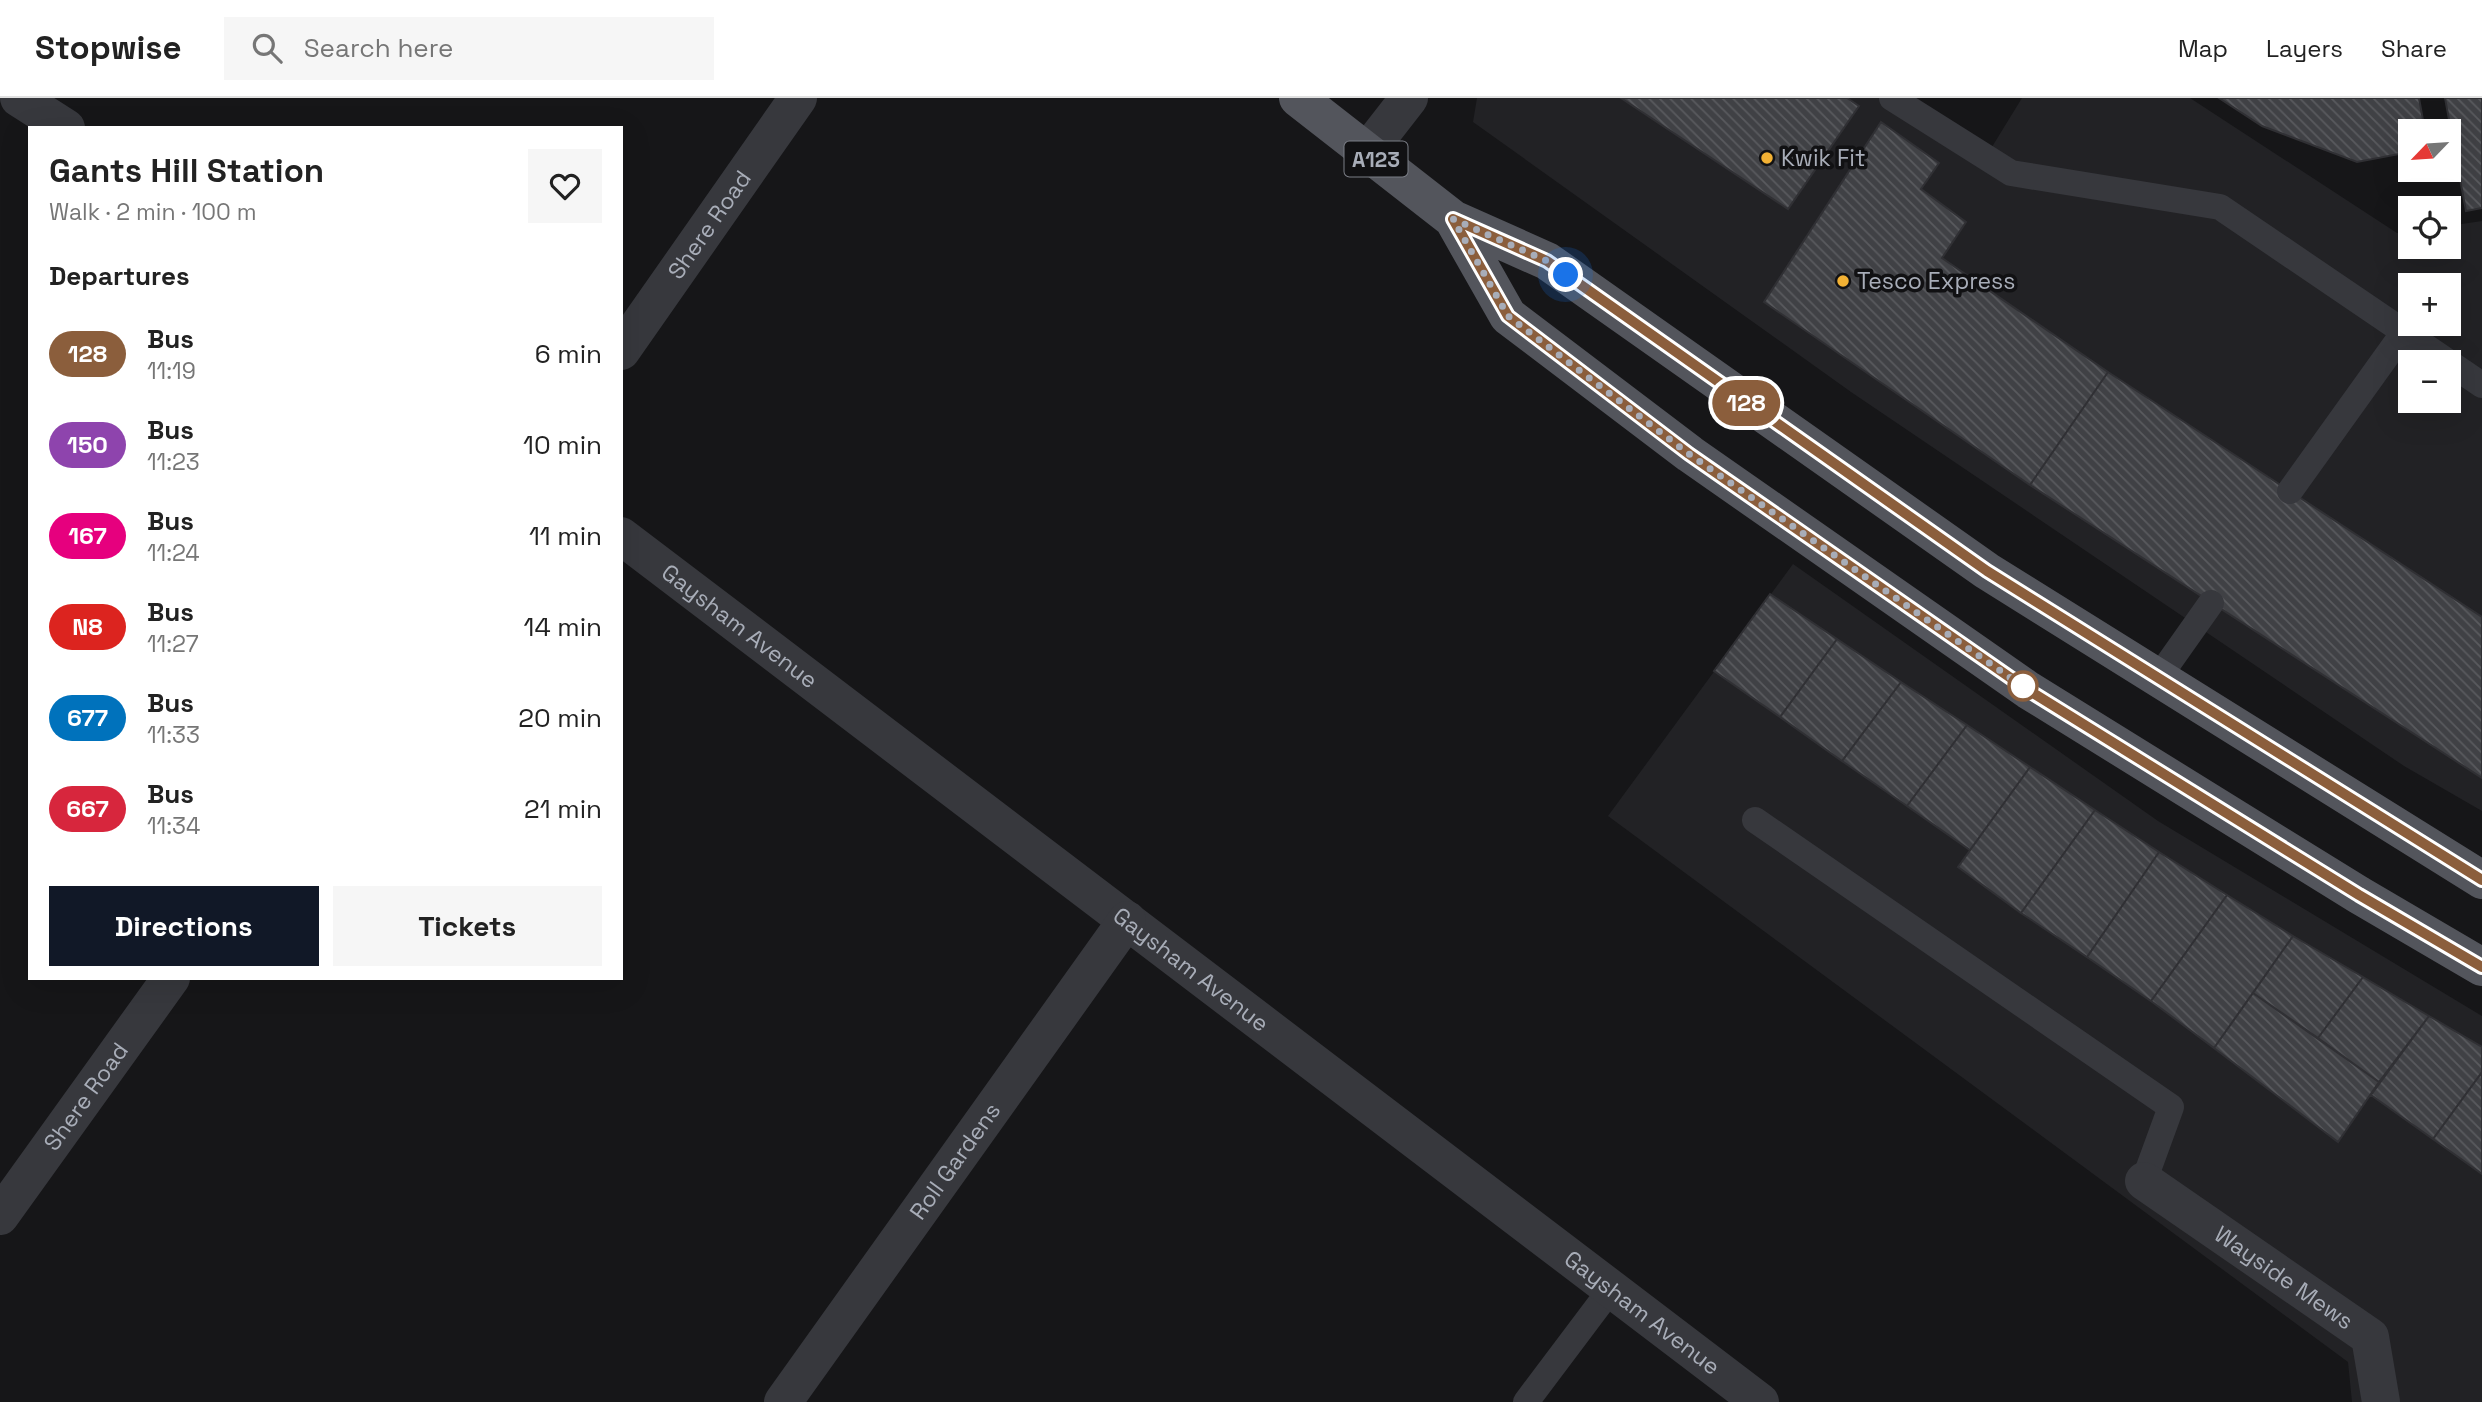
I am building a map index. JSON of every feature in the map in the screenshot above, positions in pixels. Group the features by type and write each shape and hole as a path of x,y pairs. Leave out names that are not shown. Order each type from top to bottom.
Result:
{"main road":[{"name":"A123","path":"1298,98 1453,219 1547,261 1987,571 2482,880"},
{"name":"A123","path":"1453,219 1508,316 1689,454 2028,690 2359,895 2482,967"}],"street":[{"path":"19,98 63,126"},
{"name":"Shere Road","path":"623,348 798,98"},
{"path":"1367,152 1409,98"},
{"name":"Gaysham Avenue","path":"623,538 1760,1402"},
{"name":"Roll Gardens","path":"783,1402 1127,920"},
{"name":"Shere Road","path":"0,1216 171,980"},
{"name":"Wayside Mews","path":"2144,1181 2370,1337 2381,1402"}],"lane":[{"path":"1892,98 2011,173 2220,207 2398,328"},
{"path":"2290,491 2401,336"},
{"path":"2410,336 2482,385"},
{"path":"2158,678 2211,603"},
{"path":"1755,820 2171,1107 2144,1181"},
{"path":"1526,1402 1611,1289"}],"shaded area":[{"path":"1477,98 1892,98 1987,155 2022,98 2190,98 2398,233 2398,259 2461,259 2461,224 2482,221 2482,811 2404,766 1851,392 1473,122"},
{"path":"1793,564 2158,821 2482,1016 2482,1402 2352,1402 2348,1362 1608,816"}],"building":[{"name":"Kwik Fit","path":"1621,98 1847,98 1859,106 1788,209"},
{"path":"2219,98 2419,98 2423,119 2398,119 2398,154 2357,162 2262,126"},
{"path":"2445,98 2482,98 2482,208 2466,211 2461,182 2461,119 2449,119"},
{"path":"1881,122 1939,163 1921,189 1966,222 1942,258 2108,372 2030,485 1764,302"},
{"path":"2108,372 2482,617 2482,778 2030,485"},
{"path":"1770,594 1837,639 1780,717 1714,671"},
{"path":"1837,639 1901,682 1842,761 1780,717"},
{"path":"1901,682 1967,725 1907,806 1842,761"},
{"path":"1967,725 2030,767 1970,850 1907,806"},
{"path":"2030,767 2095,810 2021,913 1958,867"},
{"path":"2095,810 2159,852 2087,957 2021,913"},
{"path":"2159,852 2227,895 2151,1001 2087,957"},
{"path":"2227,895 2293,936 2214,1048 2151,1001"},
{"path":"2293,936 2363,977 2318,1038 2253,993"},
{"path":"2363,977 2429,1016 2379,1082 2318,1038"},
{"path":"2253,993 2379,1082 2338,1142 2214,1048"},
{"path":"2429,1016 2482,1047 2482,1072 2433,1139 2371,1095"},
{"path":"2482,1072 2482,1174 2433,1139"}],"bus line":[{"name":"128","path":"2482,880 1987,571 1547,261 1453,219 1508,316 1689,454 2028,690 2359,895 2482,967"}],"place":[{"name":"Kwik Fit","path":"1767,158"},
{"name":"Tesco Express","path":"1843,281"}],"route":[{"path":"1566,275 1547,261 1453,219 1508,316 1689,454 2028,690 2023,686"}]}
